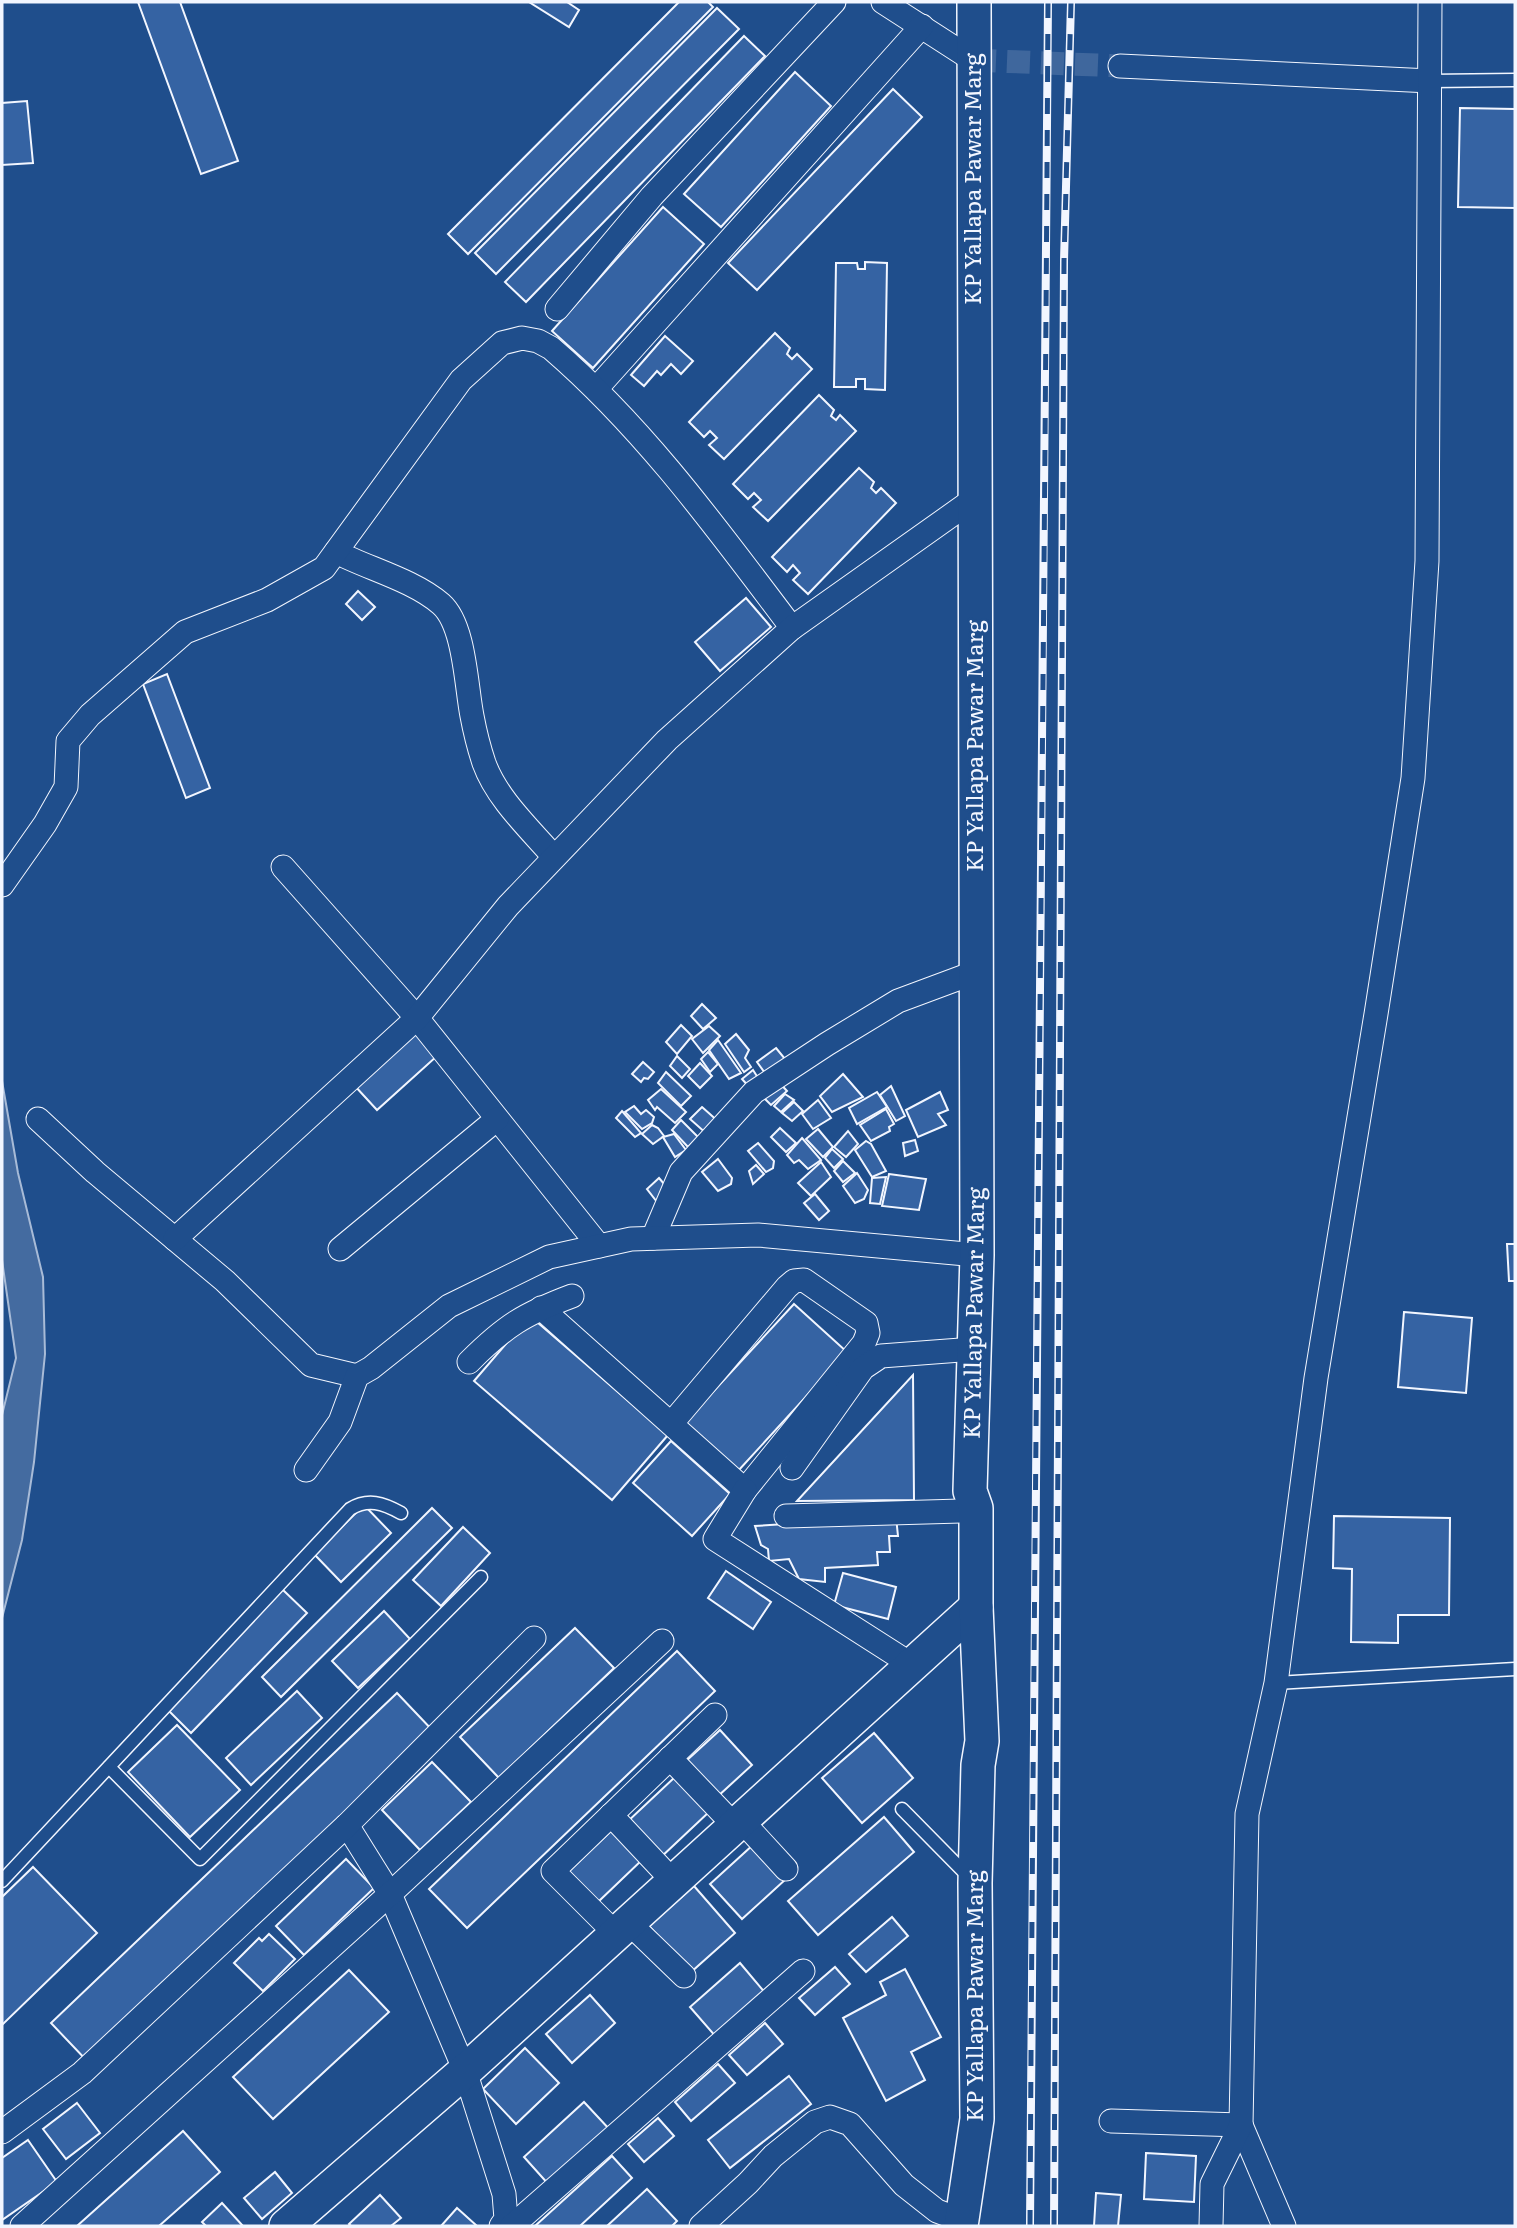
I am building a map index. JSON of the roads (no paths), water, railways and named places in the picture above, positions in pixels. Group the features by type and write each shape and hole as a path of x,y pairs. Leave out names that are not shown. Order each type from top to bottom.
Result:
{"street":[{"path":"557,309 652,196 834,2"},
{"path":"883,2 973,60"},
{"name":"KP Yallapa Pawar Marg","path":"961,2223 977,2119 975,1883 978,1765 982,1741 970,1613 976,1508 965,1501 974,1349 976,1255 974,2"},
{"path":"1284,2226 1241,2125 1247,1814 1276,1683 1316,1378 1413,778 1427,561 1430,2"},
{"path":"596,389 922,26"},
{"path":"1120,66 1430,81"},
{"path":"2,885 45,824 66,787 68,741 90,715 185,632 267,600 324,568 461,380 502,342 523,338 538,341 551,348 596,389 625,418 704,510 792,628"},
{"path":"175,1239 417,1018 508,906 667,740 792,628 974,499"},
{"path":"336,552 417,588 443,606 456,628 472,719 485,765 505,800 554,858"},
{"path":"283,867 417,1018 599,1246"},
{"path":"653,1238 681,1172 754,1092 898,1001 976,972"},
{"path":"38,1119 95,1172 225,1281 311,1365 356,1376 371,1368 449,1306 549,1257 631,1239 758,1235 976,1255"},
{"path":"340,1249 498,1119"},
{"path":"671,1424 794,1281 804,1280 866,1323 864,1343 745,1490 715,1539 912,1665"},
{"path":"469,1362 494,1337 521,1317 572,1296"},
{"path":"541,1308 745,1490"},
{"path":"792,1468 863,1368 881,1356 974,1349"},
{"path":"306,1470 340,1423 356,1376"},
{"path":"786,1516 965,1501"},
{"path":"286,2226 465,2071 970,1613"},
{"path":"2,2132 82,2073 347,1825 534,1639"},
{"path":"22,2226 390,1894 663,1641"},
{"path":"684,1976 553,1871 715,1715"},
{"path":"670,1758 786,1869"},
{"path":"611,1815 673,1881"},
{"path":"347,1825 390,1894 465,2071 504,2194 506,2218 501,2226"},
{"path":"512,2226 803,1971"},
{"path":"701,2226 773,2156 815,2122 830,2117 850,2124 904,2185 937,2211 961,2223"},
{"path":"1111,2121 1241,2125"},
{"path":"1211,2226 1212,2184 1241,2125"}],"lane":[{"path":"1430,81 1515,80"},
{"path":"2,1881 350,1510 370,1501 401,1513"},
{"path":"109,1767 200,1859 481,1577"},
{"path":"1276,1683 1515,1669"},
{"path":"902,1808 975,1883"}],"water":[{"path":"2,1081 18,1173 43,1277 45,1354 34,1462 22,1540 2,1618 2,1415 16,1358 2,1260"}],"tunnel":[{"path":"973,60 1120,66"}],"railway":[{"path":"1030,2226 1048,2"},
{"path":"1054,2226 1064,261 1071,2"}]}
